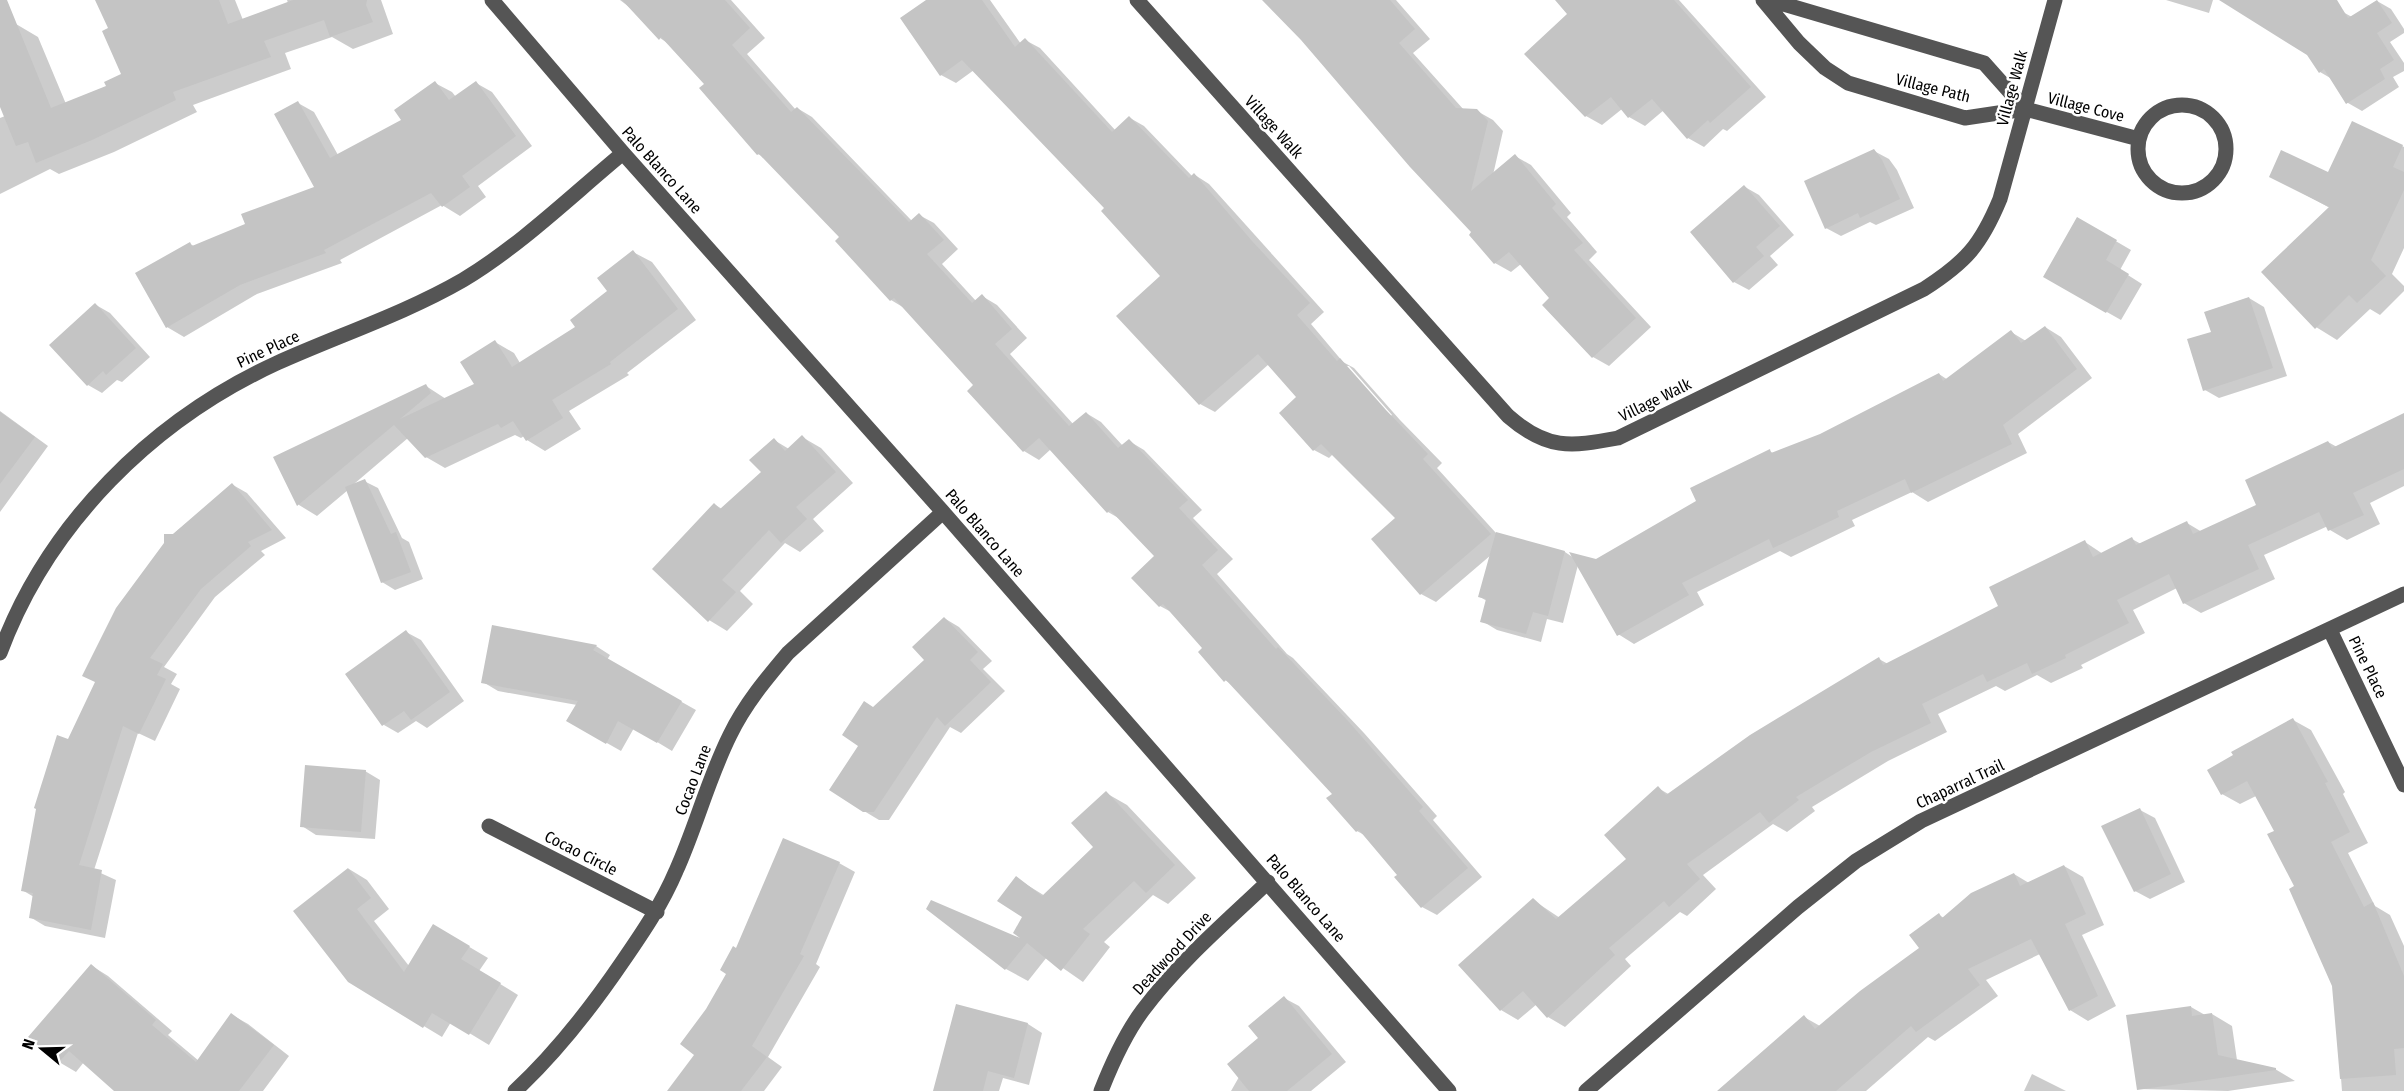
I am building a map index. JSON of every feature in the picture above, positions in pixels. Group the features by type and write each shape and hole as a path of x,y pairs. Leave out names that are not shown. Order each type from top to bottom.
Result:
{"street":[{"name":"Palo Blanco Lane","path":"492,0 623,153 943,512 1449,1091"},
{"name":"Village Walk","path":"1137,0 1497,405 1521,427 1544,440 1580,445 1618,438 1924,289 1951,273 1973,251 1988,229 2000,199 2055,0"},
{"name":"Village Path","path":"1763,0 1798,43 1825,68 1848,83 1965,117 2025,110"},
{"path":"1770,0 1984,63 2025,110"},
{"name":"Village Cove","path":"2186,105 2201,109 2217,124 2225,144 2225,159 2219,173 2203,188 2183,194 2169,192 2156,185 2146,175 2140,163 2139,139 2148,122 2158,112 2172,106 2186,105"},
{"name":"Village Cove","path":"2025,110 2139,139"},
{"name":"Pine Place","path":"0,653 30,587 60,541 104,487 135,456 177,421 225,390 277,363 416,305 464,279 509,249 623,153"},
{"name":"Cocao Lane","path":"515,1091 557,1049 595,1002 657,912 677,869 730,735 746,706 788,653 943,512"},
{"name":"Chaparral Trail","path":"1586,1091 1798,907 1866,856 1922,821 2404,594"},
{"name":"Pine Place","path":"2330,630 2404,785"},
{"name":"Cocao Circle","path":"489,826 657,912"},
{"name":"Deadwood Drive","path":"1101,1091 1114,1059 1142,1011 1180,966 1268,882"}],"building":[{"path":"0,0 7,0 51,108 106,86 104,82 121,74 102,31 108,28 95,0 219,0 228,24 293,0 367,0 366,5 373,22 330,37 324,20 264,41 271,57 173,92 176,100 92,140 36,163 28,142 16,146 0,107"},
{"path":"622,0 725,0 750,28 732,45 791,112 797,107 909,222 919,213 944,240 927,254 972,303 982,294 1012,329 995,344 1069,426 1086,412 1118,448 1129,439 1188,500 1179,508 1218,550 1202,565 1276,649 1278,647 1349,722 1423,807 1419,811 1468,868 1421,908 1394,877 1397,875 1359,830 1356,832 1326,798 1332,794 1226,680 1224,682 1198,652 1202,648 1163,604 1159,607 1131,578 1154,556 1110,510 1107,513 1039,438 1023,452 967,391 973,385 894,298 890,301 835,241 839,237 759,154 757,155 699,88 704,84 661,37 659,40"},
{"path":"926,0 982,0 1015,47 1025,38 1112,132 1129,116 1189,178 1194,173 1252,241 1310,303 1297,315 1337,361 1340,358 1428,454 1423,459 1491,534 1420,595 1371,539 1395,518 1321,444 1313,451 1279,413 1296,397 1258,354 1199,405 1116,316 1160,276 1101,211 1104,208 962,60 940,76 900,18"},
{"path":"1262,0 1390,0 1415,29 1399,43 1456,108 1477,109 1488,121 1471,191 1515,154 1556,204 1552,208 1583,243 1574,250 1636,318 1592,358 1542,305 1549,298 1509,252 1494,264 1469,235 1471,232 1410,167 1301,40"},
{"path":"1555,0 1674,0 1751,87 1710,123 1708,120 1687,139 1652,99 1628,118 1611,97 1585,117 1524,54 1567,14"},
{"path":"2219,0 2337,0 2348,18 2377,0 2392,23 2377,33 2394,60 2380,69 2385,79 2346,104 2324,69 2319,73 2307,55"},
{"path":"435,81 449,100 476,81 516,136 462,176 470,187 442,207 431,193 324,250 326,253 240,285 166,328 135,273 190,242 192,246 245,224 241,214 314,187 274,114 298,101 330,158 401,120 394,110"},
{"path":"2352,121 2403,145 2393,167 2404,172 2404,190 2371,260 2386,276 2357,303 2349,295 2315,329 2261,272 2329,207 2269,177 2281,150 2328,172"},
{"path":"1874,149 1882,160 1900,199 1860,218 1858,213 1825,229 1804,181"},
{"path":"1744,185 1780,226 1756,247 1764,256 1733,283 1690,232"},
{"path":"2077,217 2117,240 2106,260 2129,274 2106,313 2043,277"},
{"path":"633,250 678,309 610,362 611,364 552,400 563,418 526,441 513,421 501,428 498,424 425,458 394,425 297,506 273,457 426,384 431,393 400,419 474,384 460,362 495,340 512,367 575,327 570,320 607,291 597,278"},
{"path":"2249,297 2273,368 2203,391 2187,339 2211,332 2204,312"},
{"path":"95,303 136,348 106,375 103,371 87,386 49,345"},
{"path":"2045,326 2077,369 2003,425 2012,444 1911,493 1905,479 1837,511 1839,517 1773,548 1769,539 1682,583 1689,595 1617,636 1569,552 1596,559 1696,501 1690,488 1770,449 1771,453 1820,434 1939,373 1943,381 2011,330 2021,343"},
{"path":"0,412 35,437 0,484"},
{"path":"2404,413 2404,469 2353,493 2364,515 2328,531 2319,512 2248,545 2259,569 2183,604 2169,574 2117,600 2129,623 2065,655 2066,658 2032,674 2027,663 1987,682 1983,674 1922,704 1931,723 1871,752 1796,797 1799,800 1769,823 1760,812 1687,864 1700,879 1669,907 1664,901 1609,948 1615,955 1547,1018 1523,991 1500,1011 1458,965 1533,898 1556,919 1626,859 1604,835 1658,786 1666,795 1750,735 1879,657 1883,665 1998,606 1989,587 2085,540 2093,557 2132,537 2136,545 2187,521 2193,534 2256,505 2245,480 2328,441 2332,448"},
{"path":"802,435 836,472 796,507 807,519 781,543 769,530 722,580 736,592 708,622 652,569 714,503 720,509 761,472 749,460 774,438 785,451"},
{"path":"365,479 391,534 396,532 411,572 381,583 345,487"},
{"path":"232,483 272,530 248,542 251,546 201,589 150,658 163,664 157,675 166,679 139,734 123,726 79,865 102,870 91,930 29,918 33,893 21,891 36,809 34,808 57,735 68,739 95,682 82,676 116,608 164,543 164,534 173,534"},
{"path":"1496,532 1565,551 1548,616 1533,612 1526,634 1480,622 1486,599 1478,597"},
{"path":"944,617 978,652 970,660 991,682 945,726 937,717 874,812 863,812 829,790 858,746 842,735 864,701 873,707 924,660 912,647"},
{"path":"492,625 597,645 593,650 682,701 657,743 618,721 606,744 566,721 578,701 481,683"},
{"path":"406,630 450,692 411,720 404,711 382,726 345,674"},
{"path":"2293,718 2328,782 2325,783 2350,832 2331,842 2364,907 2373,902 2404,976 2404,1048 2394,1049 2396,1075 2340,1079 2332,986 2289,889 2294,886 2267,834 2274,831 2247,781 2221,795 2207,770 2233,755 2231,752"},
{"path":"305,765 366,770 361,832 300,827"},
{"path":"1106,791 1175,865 1146,893 1134,881 1083,929 1090,934 1061,971 1027,943 1005,970 926,909 931,900 1020,938 1013,933 1022,917 997,901 1016,876 1042,896 1093,847 1071,823"},
{"path":"2140,808 2171,874 2134,892 2101,826"},
{"path":"783,838 840,862 800,954 804,956 752,1046 767,1057 741,1091 667,1091 694,1055 680,1044 706,1009 726,974 720,970 733,946 736,948"},
{"path":"2064,865 2086,914 2065,924 2098,996 2069,1011 2031,939 1968,969 1980,985 1916,1032 1911,1026 1836,1091 1717,1091 1804,1015 1815,1029 1860,991 1919,948 1909,935 1939,913 1942,918 1971,893 2014,873 2020,886"},
{"path":"348,868 371,898 357,909 404,972 433,924 470,946 461,959 501,983 469,1035 432,1013 423,1028 348,982 293,911"},
{"path":"91,964 156,1020 152,1025 196,1062 231,1013 274,1045 239,1091 114,1091 69,1051 58,1063 28,1037"},
{"path":"1284,996 1332,1054 1287,1091 1249,1091 1227,1064 1258,1038 1248,1026"},
{"path":"956,1004 1028,1023 1014,1078 988,1071 983,1091 933,1091"},
{"path":"2191,1006 2192,1016 2212,1013 2218,1055 2276,1068 2276,1070 2137,1090 2126,1015"}]}
